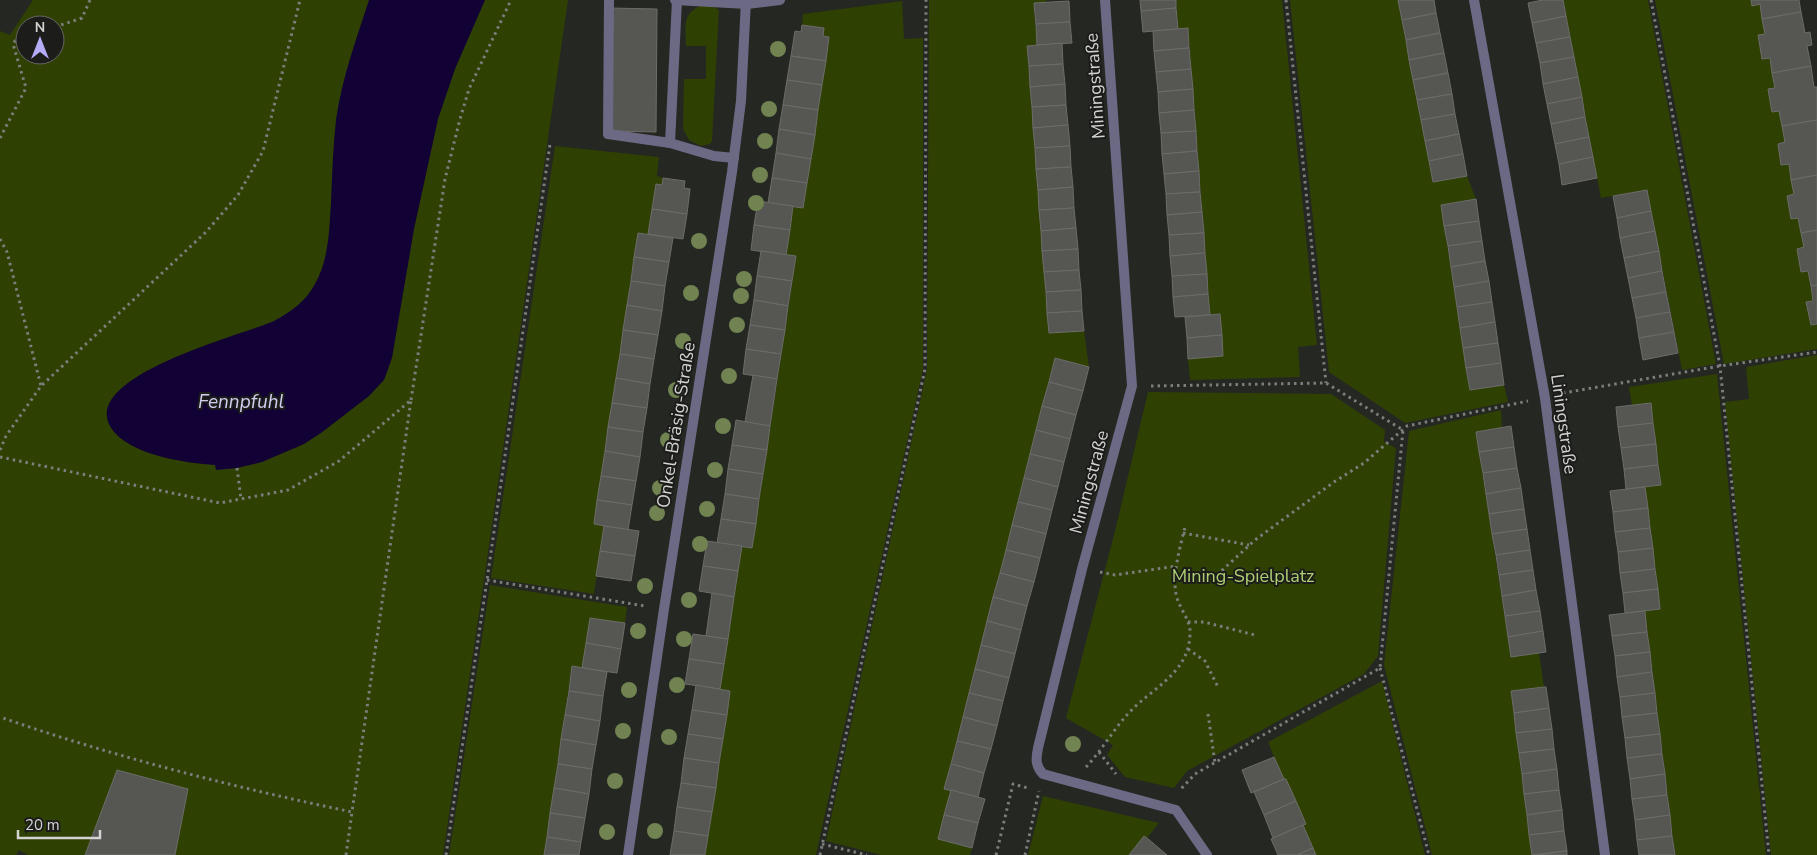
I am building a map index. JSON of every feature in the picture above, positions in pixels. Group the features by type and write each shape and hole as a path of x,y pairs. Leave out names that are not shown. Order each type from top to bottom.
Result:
{"street":[{"path":"609,0 608,134 670,143 714,156 734,158"},
{"path":"670,143 676,0 746,2 780,0"},
{"name":"Miningstraße","path":"1043,774 1038,769 1038,748 1082,569 1132,386 1105,0"},
{"name":"Liningstraße","path":"1474,0 1545,398 1605,855"},
{"name":"Onkel-Bräsig-Straße","path":"628,855 734,158 741,101 746,2"},
{"path":"1043,774 1176,810 1207,855"}],"path":[{"path":"65,24 82,18 90,0"},
{"path":"0,450 6,436 40,386 206,232 238,195 263,151 300,0"},
{"path":"346,855 411,400 445,179 469,90 511,0"},
{"path":"820,855 925,369 926,0"},
{"path":"1286,0 1326,383"},
{"path":"1651,0 1720,366 1769,855"},
{"path":"0,138 26,88 19,65"},
{"path":"446,855 488,580 550,144"},
{"path":"0,239 7,252 40,386"},
{"path":"1218,575 1250,545 1334,482 1364,463 1407,426 1560,394 1720,366 1817,352"},
{"path":"1132,386 1326,383 1403,430"},
{"path":"0,457 220,503 288,490 339,461 411,400"},
{"path":"1403,430 1380,668 1429,855"},
{"path":"237,468 241,498"},
{"path":"1072,782 1099,752 1128,714 1168,680 1188,650 1190,635 1188,622 1176,597 1175,587 1185,527"},
{"path":"1184,533 1250,545"},
{"path":"1103,573 1116,575 1177,566"},
{"path":"488,580 664,609"},
{"path":"1188,622 1204,622 1255,635"},
{"path":"1188,650 1205,661 1218,687"},
{"path":"1181,787 1195,774 1215,762 1380,668"},
{"path":"1208,714 1215,762"},
{"path":"0,717 94,748 158,766 285,798 352,812"},
{"path":"1025,855 1043,774"},
{"path":"996,855 1013,784"},
{"path":"822,844 867,855"}],"green space":[{"path":"33,0 568,0 443,855 175,855 188,790 117,770 85,855 28,855 19,850 16,855 0,855 0,31 10,35 15,27 15,65 65,65 65,15 23,15"},
{"path":"929,0 1046,0 1047,2 1034,3 1037,45 1027,46 1049,333 1084,331 1089,367 1055,358 945,788 951,790 938,839 972,848 970,855 881,855 826,841 927,369"},
{"path":"1176,0 1282,0 1317,345 1298,347 1300,377 1190,380 1188,359 1220,314 1210,315 1188,28 1178,29"},
{"path":"1290,0 1398,0 1433,182 1467,176 1476,199 1441,205 1470,390 1504,385 1508,402 1405,423 1329,372"},
{"path":"1563,0 1648,0 1716,364 1682,370 1647,190 1601,198"},
{"path":"1655,0 1751,0 1753,5 1760,4 1765,34 1758,36 1762,59 1770,58 1775,88 1768,89 1772,112 1779,111 1785,142 1778,144 1781,165 1789,164 1794,194 1787,196 1791,219 1798,218 1804,247 1797,249 1801,272 1808,271 1813,301 1807,302 1811,325 1817,324 1817,349 1724,364"},
{"path":"902,1 904,39 923,38 923,369 816,855 705,855 730,691 720,689 742,546 752,548 796,257 786,255 793,206 803,207 829,37 823,36 824,28 802,25 803,14"},
{"path":"702,5 712,6 719,10 712,141 710,144 701,146 689,140 683,129 684,79 706,79 706,46 686,46 686,21 691,12"},
{"path":"555,146 659,157 657,176 663,178 662,185 656,184 648,234 638,233 594,524 604,526 594,594 491,578"},
{"path":"1817,355 1817,855 1771,855 1725,402 1749,399 1746,367"},
{"path":"1717,374 1766,855 1675,855 1645,611 1660,609 1645,487 1661,485 1651,403 1632,405 1629,387"},
{"name":"Mining-Spielplatz","path":"1148,392 1331,394 1385,430 1384,442 1396,448 1378,656 1364,674 1187,771 1174,788 1125,777 1107,755 1113,745 1066,718 1115,531"},
{"path":"1501,410 1502,428 1476,432 1511,657 1539,653 1544,687 1511,692 1532,855 1432,855 1384,665 1409,431"},
{"path":"490,585 627,607 625,623 582,668 572,667 544,855 449,855"},
{"path":"1382,681 1425,855 1316,855 1286,779 1283,779 1268,742"},
{"path":"1043,796 1159,823 1147,838 1144,837 1129,855 1028,855"}],"water":[{"name":"Fennpfuhl","path":"369,0 485,0 455,69 438,119 414,229 392,358 384,380 369,396 321,433 304,444 262,462 237,468 216,470 215,465 162,457 136,448 116,434 107,414 115,395 136,378 165,362 280,318 303,301 315,284 323,265 328,245 334,141 339,104 350,59"}],"building":[{"path":"1140,0 1176,0 1176,8 1141,11"},
{"path":"1398,0 1434,0 1436,13 1402,20"},
{"path":"1543,0 1563,0 1566,16 1532,23 1528,3"},
{"path":"1751,0 1799,0 1801,12 1762,19 1760,4 1752,6"},
{"path":"1069,1 1070,22 1036,24 1034,3"},
{"path":"610,8 657,9 656,132 609,131"},
{"path":"1176,8 1178,29 1143,32 1141,11"},
{"path":"1801,12 1805,33 1810,32 1812,45 1807,46 1811,66 1772,73 1770,58 1762,59 1758,35 1765,34 1762,19"},
{"path":"1436,13 1440,33 1406,40 1402,20"},
{"path":"1566,16 1570,37 1536,43 1532,23"},
{"path":"1070,22 1072,43 1037,45 1036,24"},
{"path":"802,25 824,28 823,36 829,37 826,61 791,56 795,31 801,32"},
{"path":"1188,28 1189,48 1154,51 1153,31"},
{"path":"1440,33 1444,53 1409,60 1406,40"},
{"path":"1570,37 1574,57 1540,63 1536,43"},
{"path":"1062,43 1063,64 1029,66 1027,46"},
{"path":"1189,48 1191,69 1156,72 1154,51"},
{"path":"1444,53 1448,73 1413,80 1409,60"},
{"path":"791,56 826,61 822,85 787,80"},
{"path":"1574,57 1578,77 1543,84 1540,63"},
{"path":"1063,64 1065,84 1030,87 1029,66"},
{"path":"1811,66 1814,87 1817,87 1817,120 1782,126 1779,111 1772,112 1768,89 1775,88 1772,73"},
{"path":"1191,69 1193,89 1158,92 1156,72"},
{"path":"1448,73 1452,94 1417,100 1413,80"},
{"path":"1578,77 1582,97 1547,104 1543,84"},
{"path":"787,80 822,85 818,110 783,105"},
{"path":"1065,84 1066,105 1032,107 1030,87"},
{"path":"1193,89 1194,110 1159,113 1158,92"},
{"path":"1452,94 1455,114 1421,120 1417,100"},
{"path":"1582,97 1585,117 1551,124 1547,104"},
{"path":"783,105 818,110 815,135 779,129"},
{"path":"1066,105 1068,125 1033,128 1032,107"},
{"path":"1194,110 1196,131 1161,133 1159,113"},
{"path":"1455,114 1459,134 1425,141 1421,120"},
{"path":"1585,117 1589,137 1555,144 1551,124"},
{"path":"1817,120 1817,175 1791,180 1789,164 1781,165 1778,144 1785,142 1782,126"},
{"path":"1068,125 1070,146 1035,148 1033,128"},
{"path":"779,129 815,135 811,159 776,153"},
{"path":"1196,131 1197,151 1162,154 1161,133"},
{"path":"1459,134 1463,154 1429,161 1425,141"},
{"path":"1589,137 1593,157 1559,164 1555,144"},
{"path":"1070,146 1071,167 1036,169 1035,148"},
{"path":"1197,151 1199,171 1164,174 1162,154"},
{"path":"776,153 811,159 807,183 772,178"},
{"path":"1463,154 1467,176 1433,182 1429,161"},
{"path":"1593,157 1597,178 1562,185 1559,164"},
{"path":"1071,167 1073,187 1038,190 1036,169"},
{"path":"1199,171 1200,192 1166,194 1164,174"},
{"path":"1817,175 1817,230 1801,233 1798,218 1791,219 1787,196 1794,194 1791,180"},
{"path":"663,178 685,181 684,188 690,189 687,214 652,209 656,184 662,185"},
{"path":"772,178 807,183 803,208 768,203"},
{"path":"1073,187 1074,208 1039,210 1038,190"},
{"path":"1647,190 1651,211 1617,218 1613,196"},
{"path":"1200,192 1202,212 1167,215 1166,194"},
{"path":"1476,199 1479,221 1444,226 1441,205"},
{"path":"758,201 793,206 790,230 754,225"},
{"path":"1074,208 1076,228 1041,231 1039,210"},
{"path":"652,209 687,214 683,239 648,234"},
{"path":"1651,211 1655,231 1620,238 1617,218"},
{"path":"1202,212 1204,233 1169,235 1167,215"},
{"path":"1479,221 1482,241 1448,246 1444,226"},
{"path":"754,225 790,230 786,255 751,250"},
{"path":"1076,228 1078,249 1042,251 1041,231"},
{"path":"1817,230 1817,285 1811,286 1808,271 1801,272 1797,249 1804,247 1801,233"},
{"path":"1655,231 1659,251 1624,258 1620,238"},
{"path":"638,233 673,238 669,262 634,257"},
{"path":"1204,233 1205,253 1170,256 1169,235"},
{"path":"1482,241 1485,261 1451,267 1448,246"},
{"path":"1078,249 1079,270 1044,272 1042,251"},
{"path":"761,251 796,256 792,281 757,276"},
{"path":"1659,251 1662,271 1628,278 1624,258"},
{"path":"1205,253 1207,274 1172,276 1170,256"},
{"path":"634,257 669,262 665,286 631,281"},
{"path":"1485,261 1489,281 1454,287 1451,267"},
{"path":"1079,270 1081,290 1046,292 1044,272"},
{"path":"1662,271 1666,292 1632,298 1628,278"},
{"path":"1207,274 1208,294 1173,297 1172,276"},
{"path":"757,276 792,281 788,306 754,300"},
{"path":"631,281 665,286 662,311 627,305"},
{"path":"1489,281 1492,302 1457,307 1454,287"},
{"path":"1817,285 1817,324 1811,325 1806,302 1813,301 1811,286"},
{"path":"1081,290 1082,311 1047,313 1046,292"},
{"path":"1666,292 1670,312 1636,318 1632,298"},
{"path":"1208,294 1210,315 1175,317 1173,297"},
{"path":"754,300 788,306 785,330 750,325"},
{"path":"1492,302 1495,322 1460,328 1457,307"},
{"path":"627,305 662,311 658,335 623,330"},
{"path":"1082,311 1084,331 1049,333 1047,313"},
{"path":"1670,312 1674,332 1639,338 1636,318"},
{"path":"1220,314 1222,335 1187,338 1185,317"},
{"path":"1495,322 1498,343 1463,348 1460,328"},
{"path":"750,325 785,330 781,354 746,349"},
{"path":"623,330 658,335 654,359 620,354"},
{"path":"1674,332 1678,353 1643,360 1639,338"},
{"path":"1222,335 1223,356 1188,359 1187,338"},
{"path":"1498,343 1501,363 1466,368 1463,348"},
{"path":"746,349 781,354 777,379 743,374"},
{"path":"620,354 654,359 650,384 616,378"},
{"path":"1055,358 1089,367 1083,391 1049,382"},
{"path":"1501,363 1504,385 1470,390 1466,368"},
{"path":"753,375 777,379 770,426 745,422"},
{"path":"616,378 650,384 647,408 612,403"},
{"path":"1049,382 1083,391 1076,415 1042,406"},
{"path":"612,403 647,408 643,432 608,427"},
{"path":"1651,403 1653,423 1618,427 1616,407"},
{"path":"1042,406 1076,415 1070,439 1036,430"},
{"path":"736,420 770,426 767,450 732,445"},
{"path":"1653,423 1656,444 1621,448 1618,427"},
{"path":"1511,426 1514,447 1479,452 1476,432"},
{"path":"608,427 643,432 640,457 605,451"},
{"path":"1036,430 1070,439 1064,462 1030,454"},
{"path":"1656,444 1658,465 1624,469 1621,448"},
{"path":"732,445 767,450 763,474 728,469"},
{"path":"1514,447 1517,468 1483,473 1479,452"},
{"path":"605,451 640,457 636,481 601,476"},
{"path":"1030,454 1064,462 1058,487 1024,478"},
{"path":"1658,465 1661,485 1626,489 1624,469"},
{"path":"1517,468 1521,488 1486,494 1483,473"},
{"path":"728,469 763,474 759,499 725,494"},
{"path":"601,476 636,481 632,505 597,500"},
{"path":"1024,478 1058,487 1052,510 1018,502"},
{"path":"1645,487 1648,508 1613,512 1610,491"},
{"path":"1521,488 1524,509 1489,514 1486,494"},
{"path":"725,494 759,499 756,524 721,519"},
{"path":"597,500 632,505 628,530 594,524"},
{"path":"1018,502 1052,510 1046,534 1012,525"},
{"path":"1648,508 1650,528 1615,532 1613,512"},
{"path":"1524,509 1527,529 1492,534 1489,514"},
{"path":"721,519 756,524 752,548 717,543"},
{"path":"1012,525 1046,534 1040,558 1006,550"},
{"path":"604,526 639,531 635,556 600,551"},
{"path":"1650,528 1653,548 1618,552 1615,532"},
{"path":"1527,529 1530,550 1496,555 1492,534"},
{"path":"707,541 742,546 738,571 703,566"},
{"path":"1653,548 1655,569 1620,573 1618,552"},
{"path":"1006,550 1040,558 1034,582 1000,573"},
{"path":"1530,550 1533,570 1499,575 1496,555"},
{"path":"600,551 635,556 631,581 596,576"},
{"path":"703,566 738,571 734,597 699,591"},
{"path":"1655,569 1658,589 1623,593 1620,573"},
{"path":"1533,570 1536,590 1502,596 1499,575"},
{"path":"1000,573 1034,582 1027,606 993,597"},
{"path":"1658,589 1660,609 1625,613 1623,593"},
{"path":"1536,590 1540,611 1505,616 1502,596"},
{"path":"712,593 734,597 728,639 706,636"},
{"path":"993,597 1027,606 1021,630 987,621"},
{"path":"1540,611 1543,631 1508,637 1505,616"},
{"path":"1645,611 1647,632 1612,636 1609,615"},
{"path":"590,618 625,623 621,649 586,643"},
{"path":"987,621 1021,630 1015,654 981,645"},
{"path":"1543,631 1546,652 1511,657 1508,637"},
{"path":"1647,632 1650,652 1615,656 1612,636"},
{"path":"693,634 728,639 724,664 689,659"},
{"path":"586,643 621,649 617,673 582,668"},
{"path":"981,645 1015,654 1009,678 975,669"},
{"path":"1650,652 1652,672 1617,677 1615,656"},
{"path":"689,659 724,664 720,689 685,684"},
{"path":"572,666 607,672 603,696 569,691"},
{"path":"975,669 1009,678 1003,701 969,693"},
{"path":"1652,672 1655,693 1620,697 1617,677"},
{"path":"696,685 730,691 727,715 692,710"},
{"path":"1546,687 1549,708 1514,713 1511,691"},
{"path":"569,691 603,696 600,721 565,715"},
{"path":"969,693 1003,701 997,726 963,717"},
{"path":"1655,693 1657,713 1622,717 1620,697"},
{"path":"1549,708 1552,729 1516,733 1514,713"},
{"path":"692,710 727,715 723,739 688,734"},
{"path":"1657,713 1660,734 1625,738 1622,717"},
{"path":"565,715 600,721 596,745 561,739"},
{"path":"963,717 997,726 991,749 957,741"},
{"path":"1552,729 1554,749 1519,753 1516,733"},
{"path":"688,734 723,739 719,763 684,758"},
{"path":"1660,734 1662,754 1627,758 1625,738"},
{"path":"561,739 596,745 592,769 558,764"},
{"path":"957,741 991,749 984,773 951,764"},
{"path":"1554,749 1557,769 1522,774 1519,753"},
{"path":"1662,754 1665,774 1630,779 1627,758"},
{"path":"1274,757 1284,779 1251,793 1242,770"},
{"path":"684,758 719,763 716,788 681,783"},
{"path":"558,764 592,769 589,794 554,788"},
{"path":"951,764 984,773 978,797 944,789"},
{"path":"1557,769 1559,790 1524,794 1522,774"},
{"path":"117,770 188,789 175,855 85,855"},
{"path":"1665,774 1667,795 1632,799 1630,779"},
{"path":"1286,779 1296,801 1264,815 1254,792"},
{"path":"681,783 716,788 712,812 677,807"},
{"path":"554,788 589,794 585,818 550,813"},
{"path":"951,790 985,799 978,823 944,815"},
{"path":"1559,790 1562,810 1527,815 1524,794"},
{"path":"1667,795 1670,815 1635,820 1632,799"},
{"path":"1296,801 1306,824 1273,838 1264,815"},
{"path":"677,807 712,812 708,836 674,831"},
{"path":"1562,810 1564,831 1529,835 1527,815"},
{"path":"550,813 585,818 581,842 547,837"},
{"path":"944,815 978,823 972,848 938,839"},
{"path":"1670,815 1672,836 1637,840 1635,820"},
{"path":"1303,825 1313,848 1297,855 1278,855 1271,839"},
{"path":"674,831 708,836 705,855 670,855"},
{"path":"1564,831 1567,851 1532,855 1529,835"},
{"path":"1144,836 1147,838 1167,855 1129,855"},
{"path":"1672,836 1675,855 1639,855 1637,840"},
{"path":"547,837 581,842 579,855 544,855"},
{"path":"1313,848 1316,855 1297,855"},
{"path":"1567,851 1567,855 1533,855"}]}
